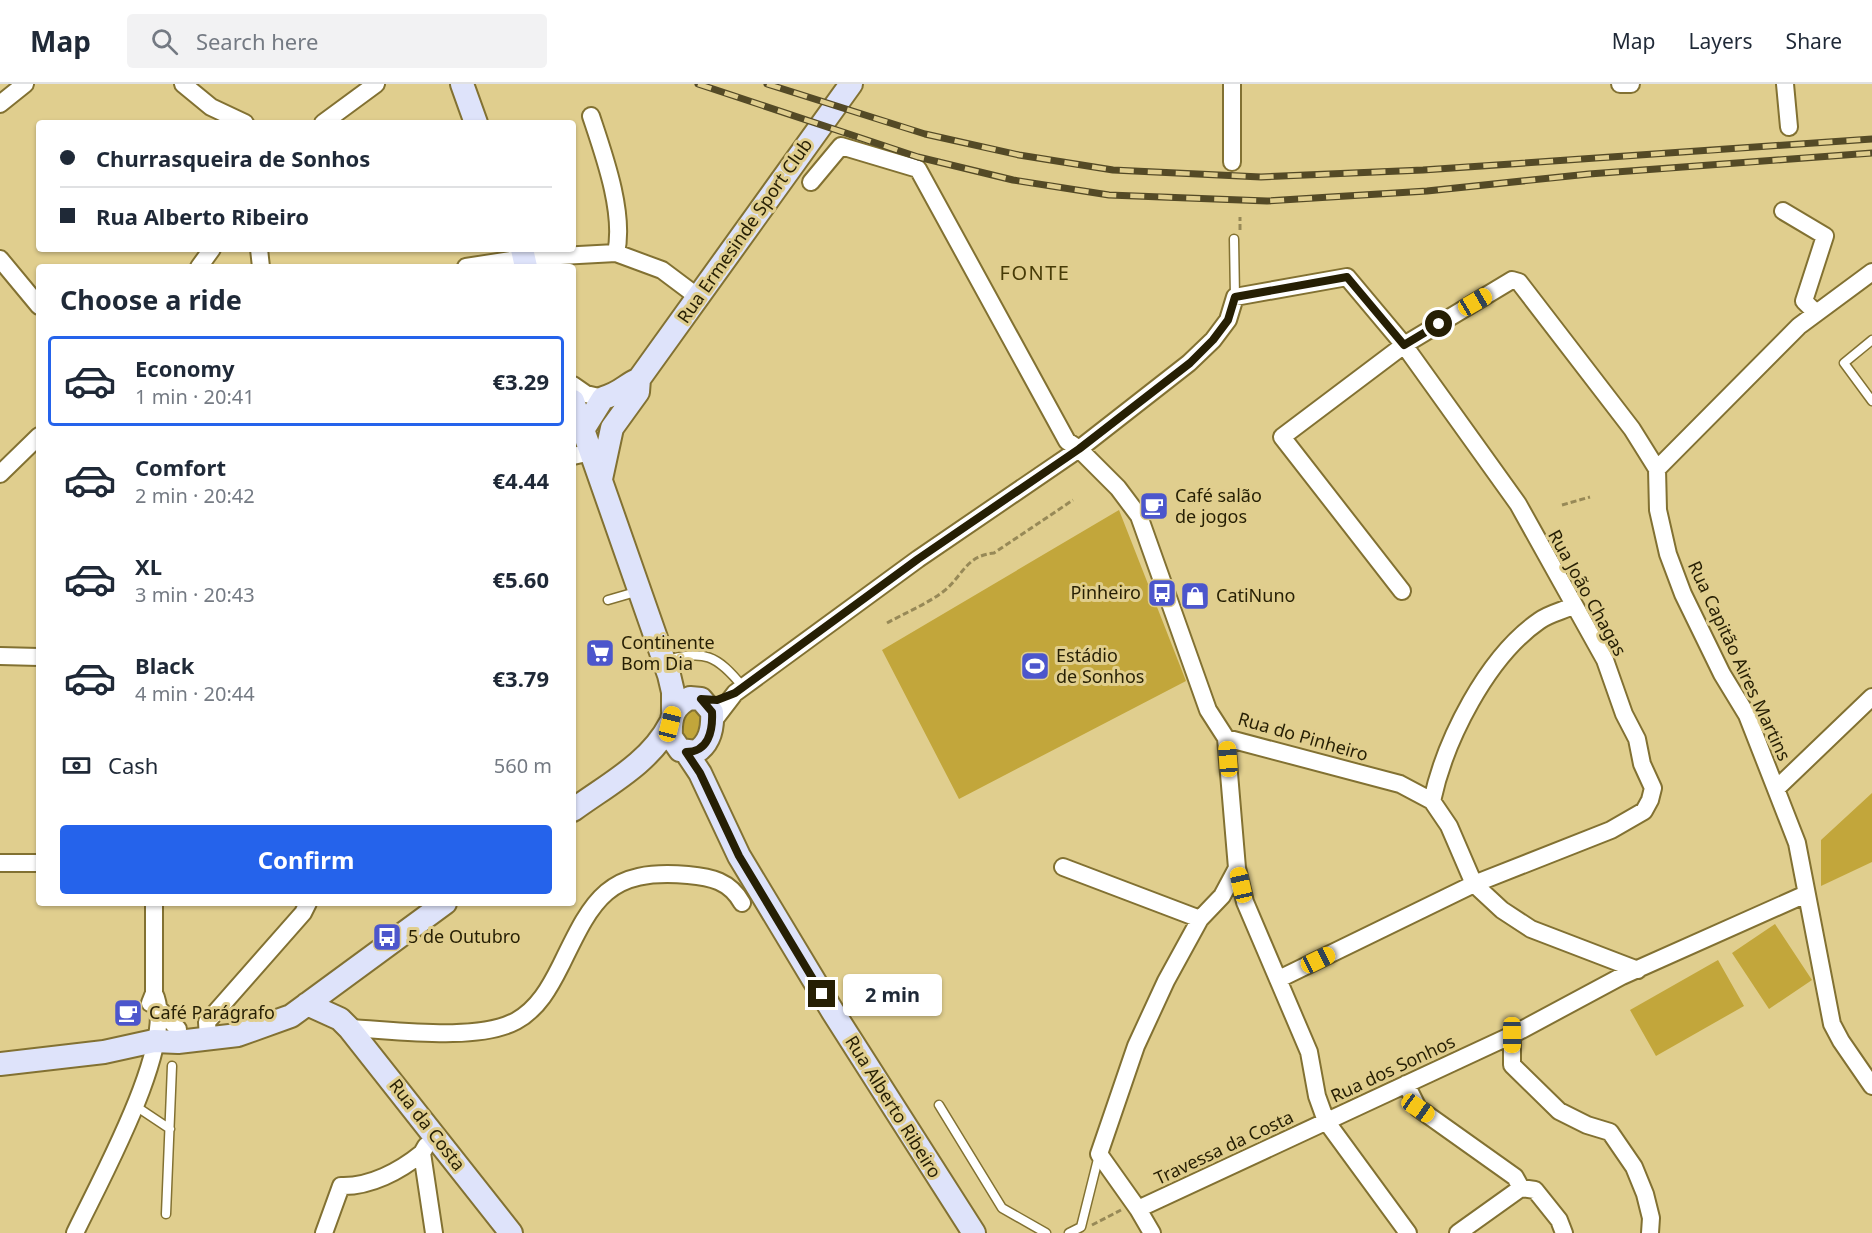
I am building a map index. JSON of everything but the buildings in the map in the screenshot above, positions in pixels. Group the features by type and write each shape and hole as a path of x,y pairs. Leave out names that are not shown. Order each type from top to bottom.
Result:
{"main road":[{"path":"462,84 475,120"},
{"name":"Rua Ermesinde Sport Club","path":"603,398 618,394 639,379 851,84"},
{"name":"Rua Ermesinde Sport Club","path":"601,479 612,428 638,392 639,379"},
{"path":"583,430 603,398"},
{"path":"576,409 583,430 582,454 601,479 667,668 673,692 683,708"},
{"path":"583,430 612,428"},
{"path":"639,762 664,752 696,752 704,746 711,729 712,712 683,708"},
{"path":"683,708 671,737 683,751"},
{"path":"576,808 639,762 654,748 683,708"},
{"name":"Rua Alberto Ribeiro","path":"710,795 706,760 711,729"},
{"name":"Rua Alberto Ribeiro","path":"683,751 710,795 739,856 839,1021 973,1232"},
{"path":"0,1064 104,1052 154,1041 178,1042 255,1030 291,1016 441,906"},
{"name":"Rua da Costa","path":"329,989 345,1024 428,1144 511,1233"},
{"name":"Rua da Costa","path":"307,1004 345,1024"},
{"path":"154,1041 159,1035 178,1029 208,1038"}],"street":[{"path":"0,104 25,84"},
{"path":"183,84 211,107 238,120"},
{"path":"327,120 376,84"},
{"path":"1232,84 1232,162"},
{"path":"1620,84 1631,84"},
{"path":"1785,84 1789,128"},
{"path":"591,116 606,161 620,236 616,254"},
{"name":"Rua do Pinheiro","path":"811,182 841,146 918,169 1067,441 1079,449 1118,488 1139,516 1208,710 1226,738 1400,784 1432,801 1449,826 1474,884 1502,910 1532,929 1638,970"},
{"path":"1783,211 1825,236 1804,301 1815,312"},
{"path":"485,264 524,258 616,254 662,270 698,297"},
{"path":"0,259 36,302"},
{"path":"1402,591 1282,437 1404,345 1512,280 1519,282 1632,429 1658,469 1748,375 1815,312 1872,272"},
{"path":"683,708 717,700 739,690 918,559 1079,449 1190,363 1213,340 1228,320 1235,297 1347,277 1404,345"},
{"name":"Rua João Chagas","path":"1279,979 1474,884 1611,830 1644,811 1653,788 1642,764 1637,739 1624,714 1605,660 1518,504 1404,345"},
{"path":"576,387 586,394 603,398"},
{"path":"0,474 36,439"},
{"name":"Rua Capitão Aires Martins","path":"1658,469 1658,510 1668,554 1683,594 1722,674 1747,715 1797,843 1832,1024 1840,1041 1872,1086"},
{"path":"1432,801 1436,780 1466,711 1491,671 1509,648 1540,620 1573,606"},
{"path":"0,656 36,657"},
{"path":"711,729 739,690"},
{"path":"1776,789 1872,698"},
{"name":"Rua dos Sonhos","path":"1226,738 1237,868 1245,902 1309,1052 1317,1096 1326,1121 1512,1035 1638,970 1806,894"},
{"path":"0,863 36,863"},
{"path":"1063,867 1200,919"},
{"path":"1152,1233 1131,1209 1099,1154 1136,1046 1166,981 1200,919 1222,896 1237,868"},
{"path":"345,1024 460,1032 496,1029 518,1020 547,994 602,894 626,880 652,874 708,877 726,885 736,893 742,903"},
{"path":"75,1233 149,1073 154,1041 159,1030 159,1009 154,993 154,906"},
{"path":"208,1038 207,1022 303,913 306,906"},
{"path":"154,993 150,1004 149,1026 154,1041"},
{"path":"159,1009 178,1029"},
{"path":"1512,1035 1512,1065 1559,1112 1587,1125 1610,1132 1634,1167 1645,1194 1651,1218 1650,1233"},
{"path":"1406,1084 1418,1108 1515,1177 1521,1188"},
{"path":"1326,1121 1408,1233"},
{"name":"Travessa da Costa","path":"1131,1209 1326,1121"},
{"path":"324,1233 341,1186 354,1187 378,1179 428,1144"},
{"path":"428,1144 434,1233"},
{"path":"1458,1233 1521,1188 1535,1190 1558,1220 1564,1233"}],"lane":[{"path":"1234,239 1235,297"},
{"path":"1872,340 1844,363 1872,400"},
{"path":"608,600 640,591"},
{"path":"667,668 682,656 707,655 731,671 739,690"},
{"path":"166,1214 172,1066"},
{"path":"134,1105 170,1129"},
{"path":"939,1106 1002,1208 1046,1233"},
{"path":"1069,1233 1081,1227 1099,1154"}],"path":[{"path":"1562,505 1590,497"},
{"path":"887,623 945,590 980,554 994,553 1073,500"},
{"path":"1086,1228 1131,1209"}],"shaded area":[{"name":"Estádio de Sonhos","path":"1119,510 1186,681 959,799 882,650"},
{"path":"688,709 701,710 702,730 691,744 679,732"},
{"path":"1872,793 1872,862 1821,886 1821,840"},
{"path":"1775,924 1812,980 1769,1009 1732,953"},
{"path":"1718,960 1744,1006 1656,1056 1630,1010"}],"railway":[{"path":"698,84 918,157 1013,180 1109,195 1267,201 1427,191 1589,174 1872,153"},
{"path":"767,84 925,134 1019,155 1113,170 1261,177 1423,170 1872,139"}],"place":[{"name":"Café salão de jogos","path":"1154,506"},
{"name":"Pinheiro","path":"1162,593"},
{"name":"CatiNuno","path":"1195,596"},
{"name":"Continente Bom Dia","path":"600,653"},
{"name":"Estádio de Sonhos","path":"1035,666"},
{"name":"5 de Outubro","path":"387,937"},
{"name":"Café Parágrafo","path":"128,1013"}],"district":[{"name":"FONTE","path":"1035,273"}],"route":[{"path":"822,994 739,856 700,773 686,752 696,752 704,746 709,735 712,712 701,699 717,700 735,693 918,559 1079,449 1190,363 1213,340 1228,320 1235,297 1347,277 1355,283 1404,345 1439,324"}]}
